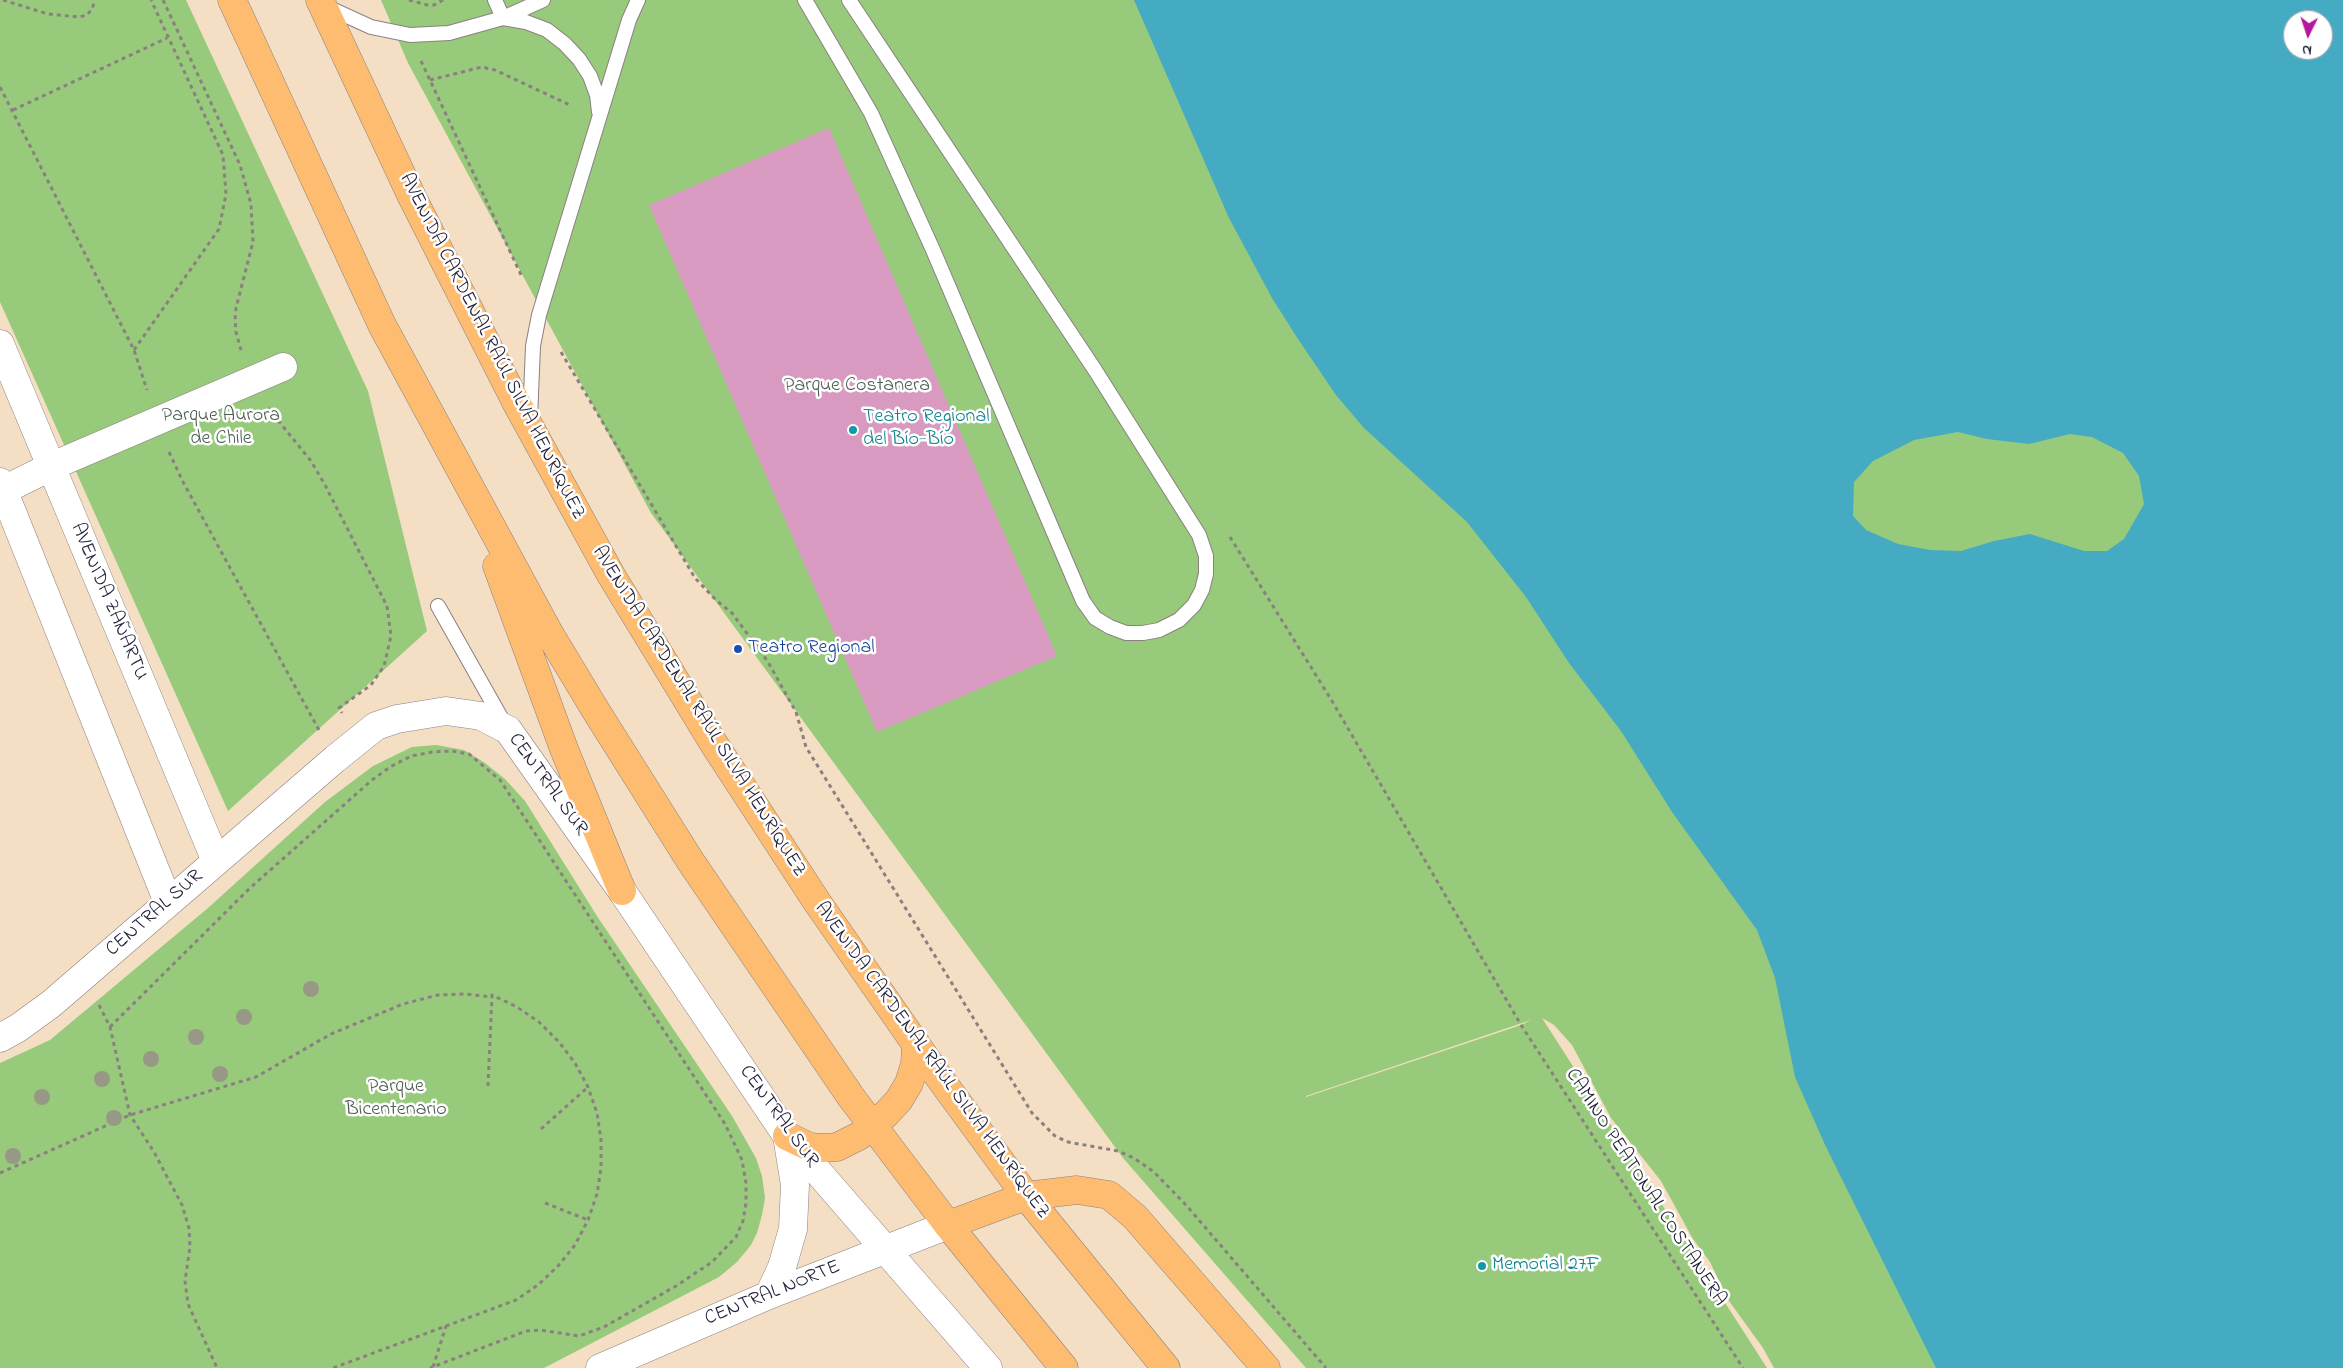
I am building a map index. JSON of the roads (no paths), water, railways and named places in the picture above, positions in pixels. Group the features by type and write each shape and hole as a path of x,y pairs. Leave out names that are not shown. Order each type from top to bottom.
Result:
{"main road":[{"path":"232,0 382,325 549,633 637,778 739,933 873,1126 948,1225 1064,1368"},
{"name":"AVENIDA CARDENAL RAÚL SILVA HENRÍQUEZ","path":"322,2 412,197 530,427 611,575 714,744 777,844 916,1044 1026,1196 1166,1368"},
{"path":"471,491 523,642 622,891"},
{"path":"787,1136 810,1146 837,1147 850,1142 873,1126 899,1100 909,1083 915,1064 916,1044"},
{"path":"948,1225 1026,1196 1077,1190 1094,1191 1109,1195 1135,1217 1266,1368"}],"street":[{"name":"AVENIDA ZAÑARTU","path":"0,344 216,861"},
{"path":"168,902 1,488 284,368"},
{"name":"CENTRAL SUR","path":"0,1038 38,1014 335,758 376,726 397,718 446,712 481,716 508,730 622,891 787,1136 988,1368"},
{"path":"769,1295 782,1266 793,1228 795,1185 787,1136"},
{"name":"CENTRAL NORTE","path":"600,1368 769,1295 948,1225"}],"lane":[{"path":"495,0 502,18"},
{"path":"322,2 371,27 410,35 450,33 502,18 543,0"},
{"path":"530,427 533,346 539,315 629,20 638,0"},
{"path":"804,0 871,114 933,250 1083,601 1095,618 1110,627 1126,633 1143,633 1159,630 1179,620 1194,605 1202,590 1206,574 1206,556 1199,535 1095,370 849,0"},
{"path":"502,18 526,22 547,30 565,44 579,59 590,76 597,95 600,115"},
{"path":"438,606 508,730"}],"water":[{"path":"1134,0 2343,0 2343,1368 1936,1368 1826,1147 1795,1077 1775,978 1757,930 1672,812 1621,731 1569,663 1526,597 1467,522 1364,428 1336,395 1272,298 1229,218","holes":["1958,432 1987,439 2029,444 2070,434 2092,437 2123,453 2139,476 2144,504 2124,539 2107,551 2084,551 2030,534 1994,541 1961,551 1930,550 1898,544 1866,530 1853,516 1854,482 1873,461 1914,440"]}],"place":[{"name":"Teatro Regional del Bío-Bío","path":"853,430"},
{"name":"Teatro Regional","path":"738,649"},
{"name":"Memorial 27F","path":"1482,1266"}],"park label":[{"name":"Parque Costanera","path":"857,387"},
{"name":"Parque Aurora de Chile","path":"221,428"},
{"name":"Parque Bicentenario","path":"396,1100"}]}
